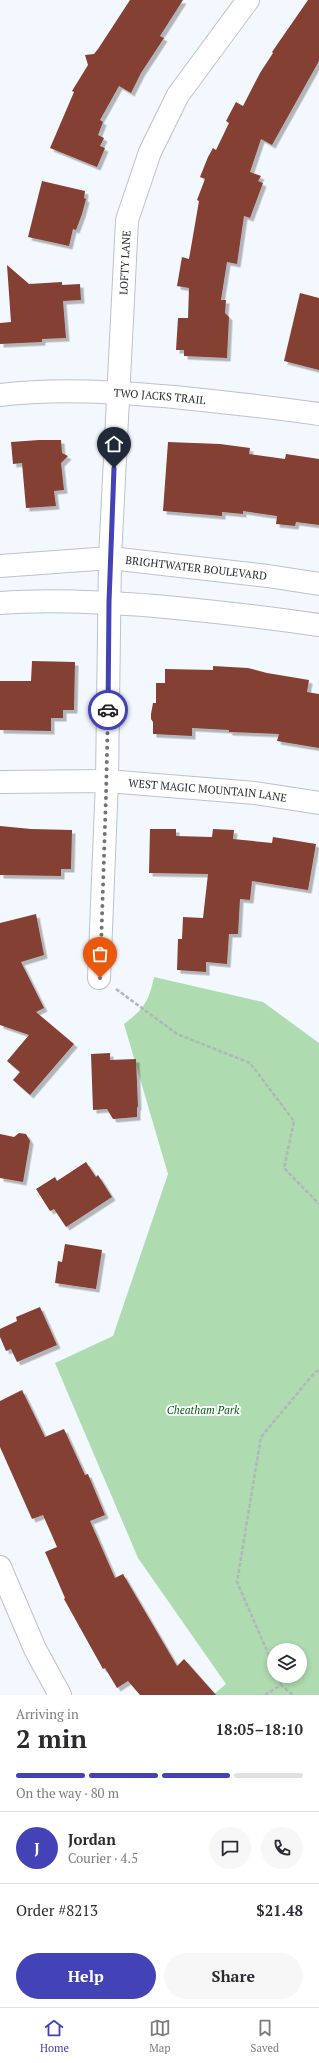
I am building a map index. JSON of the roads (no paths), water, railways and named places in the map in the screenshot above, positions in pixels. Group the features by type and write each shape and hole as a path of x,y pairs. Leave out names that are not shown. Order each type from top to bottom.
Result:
{"street":[{"name":"LOFTY LANE","path":"100,978 107,781 110,558 117,392 127,220 150,152 178,95 248,0"},
{"name":"TWO JACKS TRAIL","path":"0,395 28,392 117,392 254,405 319,414"},
{"name":"BRIGHTWATER BOULEVARD","path":"0,566 110,558 268,576 319,584"},
{"path":"0,603 23,601 109,602 242,614 319,625"},
{"name":"WEST MAGIC MOUNTAIN LANE","path":"0,782 107,781 255,793 319,803"},
{"path":"0,1567 35,1649 60,1695"}],"park label":[{"name":"Cheatham Park","path":"203,1410"}]}
